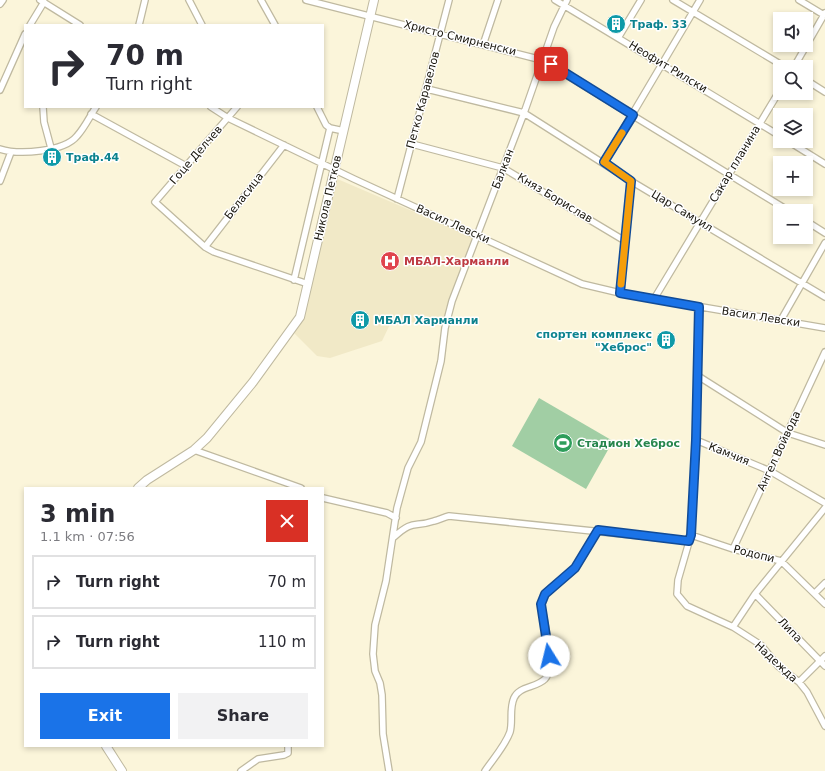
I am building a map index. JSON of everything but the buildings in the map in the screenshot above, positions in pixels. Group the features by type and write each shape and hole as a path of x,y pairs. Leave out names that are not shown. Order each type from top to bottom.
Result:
{"street":[{"path":"0,4 3,0"},
{"path":"139,24 145,0"},
{"path":"189,0 201,24"},
{"path":"261,0 274,24"},
{"name":"Христо Смирненски","path":"306,0 441,33 542,60 778,204"},
{"name":"Никола Петков","path":"139,487 194,450 207,438 253,382 300,317 374,0"},
{"name":"Петко Каравелов","path":"397,199 449,0"},
{"path":"483,45 498,0"},
{"name":"Неофит Рилски","path":"554,0 565,5 773,131"},
{"path":"618,38 641,0"},
{"path":"673,0 773,60"},
{"path":"604,162 700,0"},
{"path":"798,60 824,14 799,0"},
{"path":"30,24 42,1 78,24"},
{"name":"Балкан","path":"389,771 384,734 382,695 375,670 373,646 375,625 386,581 396,518 408,468 421,442 441,361 452,301 524,113 554,28 565,5"},
{"path":"0,90 24,36"},
{"path":"813,84 825,92"},
{"name":"Цар Самуил","path":"427,88 524,113 604,162 631,181 825,297"},
{"name":"Сакар планина","path":"654,299 774,100"},
{"path":"43,108 44,122 51,148"},
{"path":"0,149 11,152 51,148 71,142 77,136 95,108"},
{"name":"Васил Левски","path":"213,108 228,118 284,145 569,279 597,288 620,293 825,328"},
{"name":"Гоце Делчев","path":"205,247 155,202 236,108"},
{"path":"318,108 326,125 330,128 344,131"},
{"path":"91,114 186,166"},
{"path":"294,280 323,163 330,128"},
{"name":"Княз Борислав","path":"412,144 503,168 625,241"},
{"name":"Беласица","path":"205,247 284,145"},
{"path":"799,148 825,164"},
{"path":"0,181 11,152"},
{"path":"620,293 631,181"},
{"path":"813,225 825,233"},
{"path":"781,320 825,243"},
{"path":"205,247 225,256 308,284"},
{"path":"690,538 696,440 699,307"},
{"name":"Ангел Войвода","path":"733,549 825,352"},
{"path":"698,376 788,433 825,445"},
{"name":"Камчия","path":"696,440 770,471 825,503"},
{"path":"194,450 298,487"},
{"path":"324,498 387,513 396,518"},
{"path":"733,627 755,594 825,508"},
{"name":"Родопи","path":"394,537 405,526 413,523 434,522 449,516 690,538 781,561 825,604"},
{"path":"485,771 507,740 510,730 512,703 515,696 521,690 544,680 549,673 549,656 541,604 542,600 545,594 575,568 598,530"},
{"name":"Надежда","path":"690,538 676,589 680,599 687,606 733,627 761,645 778,666 799,682 807,692 825,726"},
{"path":"815,593 825,583"},
{"name":"Липа","path":"755,594 823,664"},
{"path":"799,682 823,664 825,656"},
{"path":"107,747 122,771"},
{"path":"240,771 258,759 284,755 288,753 288,747"}],"shaded area":[{"name":"МБАЛ-Харманли","path":"335,178 473,237 443,326 392,320 382,341 330,358 317,356 293,332"}],"green space":[{"name":"Стадион Хеброс","path":"539,398 613,441 586,489 512,446"}],"slow traffic":[{"path":"621,284 631,181 604,162 622,133"}],"place":[{"name":"Траф. 33","path":"616,24"},
{"name":"Траф.44","path":"52,157"},
{"name":"МБАЛ-Харманли","path":"390,261"},
{"name":"МБАЛ Харманли","path":"360,320"},
{"name":"спортен комплекс \"Хеброс\"","path":"666,340"},
{"name":"Стадион Хеброс","path":"563,443"}],"route":[{"path":"549,656 541,604 542,600 545,594 575,568 598,530 689,541 691,535 696,440 699,307 620,293 631,181 604,162 633,115 551,64"}]}
